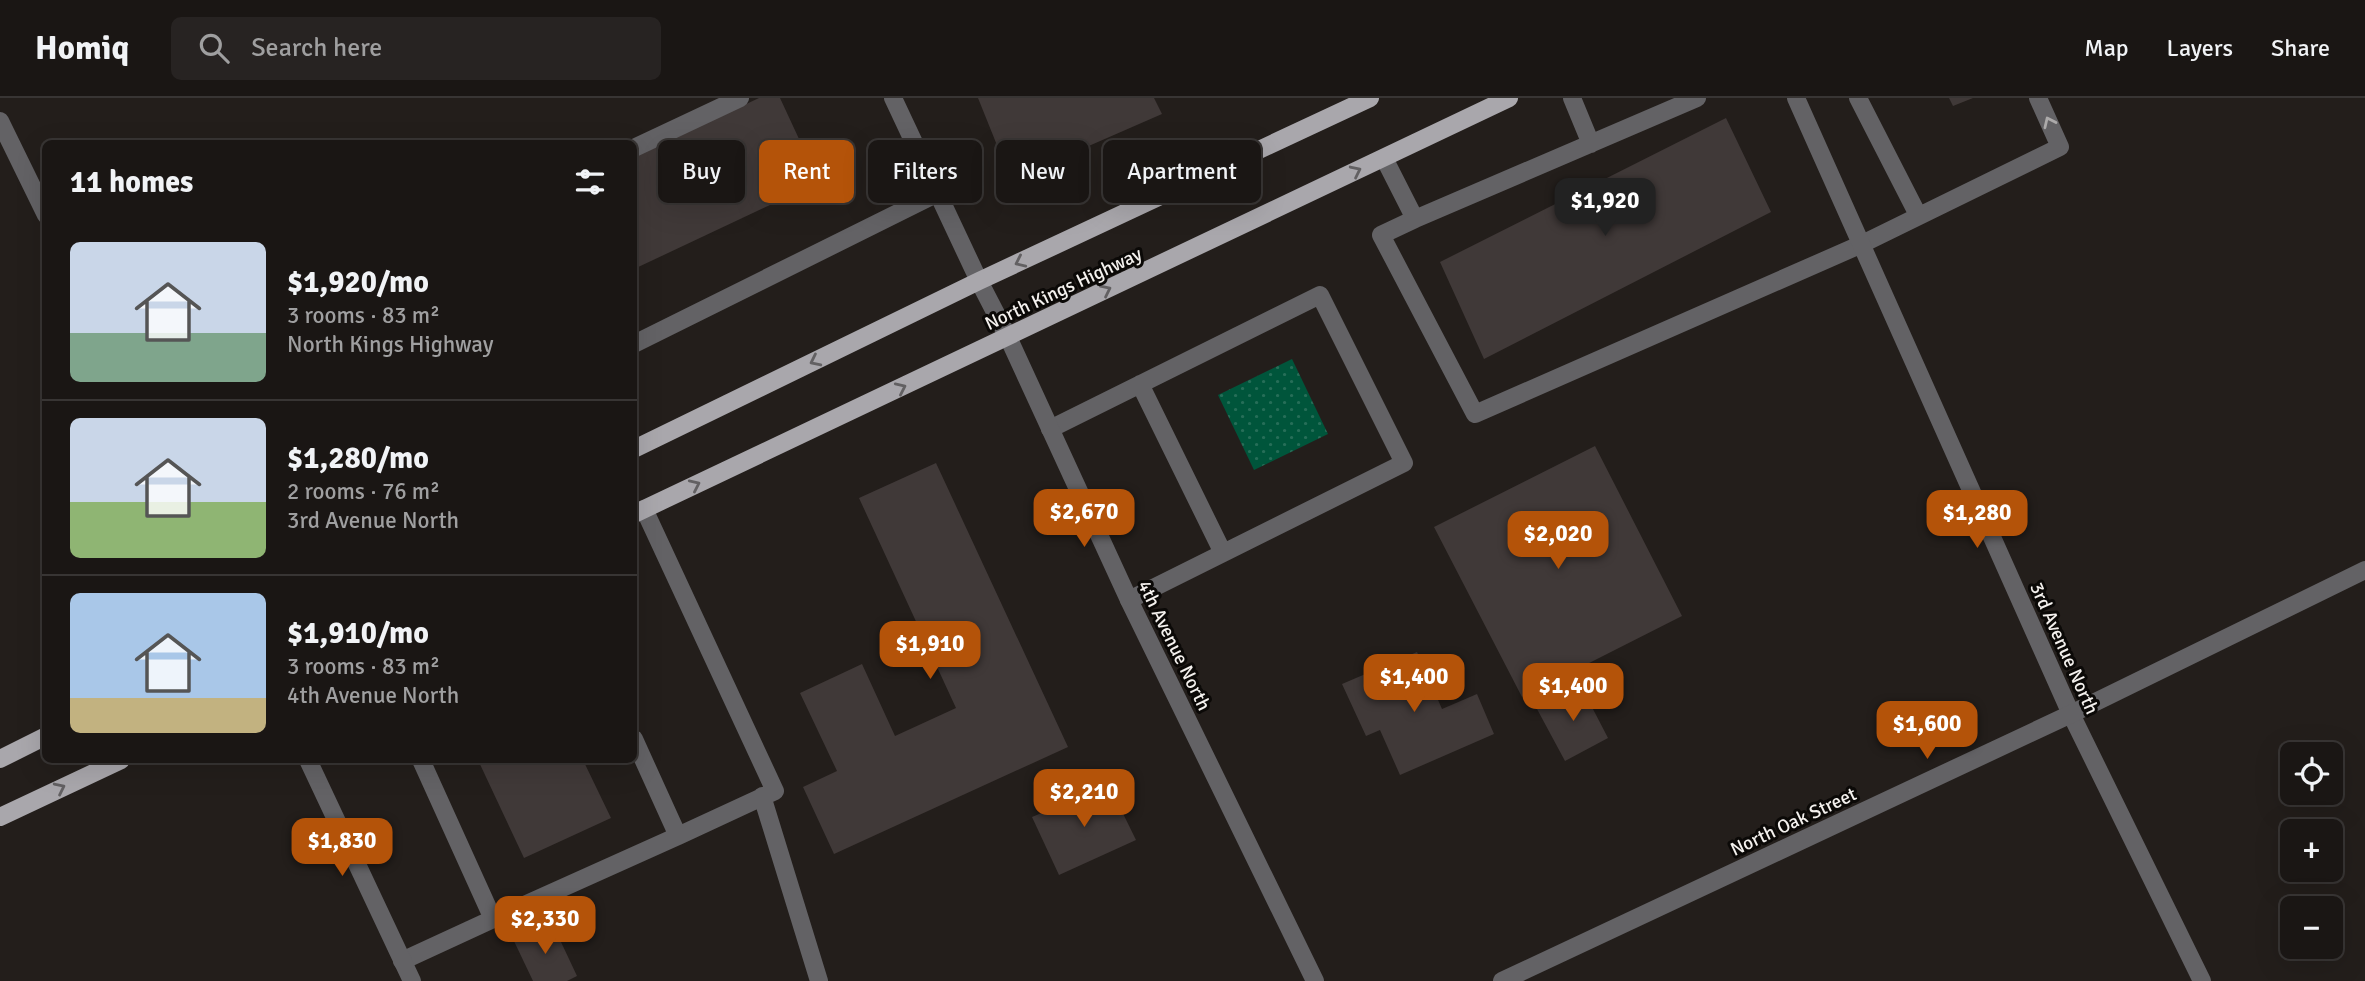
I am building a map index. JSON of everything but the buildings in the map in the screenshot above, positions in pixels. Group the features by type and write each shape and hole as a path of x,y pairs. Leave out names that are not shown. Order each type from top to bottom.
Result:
{"main road":[{"path":"637,448 979,281 1370,98"},
{"name":"North Kings Highway","path":"639,511 1509,98"},
{"path":"0,759 42,738"},
{"path":"0,817 115,763"}],"street":[{"path":"637,147 740,98"},
{"name":"4th Avenue North","path":"893,98 913,140"},
{"path":"1572,98 1591,144"},
{"path":"1697,98 1667,104 1591,144 1381,235 1475,414 1862,244 2060,146 2038,98"},
{"name":"3rd Avenue North","path":"1796,98 2071,714 2202,981"},
{"path":"1858,98 1919,215"},
{"path":"0,121 42,207"},
{"path":"1384,158 1415,219"},
{"path":"637,342 915,203"},
{"name":"4th Avenue North","path":"942,203 1008,337 1129,600 1315,981"},
{"path":"1051,429 1320,295 1404,463 1129,600"},
{"path":"1140,384 1223,553"},
{"path":"402,961 775,790 639,511"},
{"name":"North Oak Street","path":"1502,981 2071,714 2365,570"},
{"path":"637,746 678,836"},
{"path":"309,763 412,981"},
{"path":"422,763 493,919"},
{"path":"762,796 819,981"}],"green space":[{"path":"1292,359 1328,434 1254,470 1218,395"}]}
